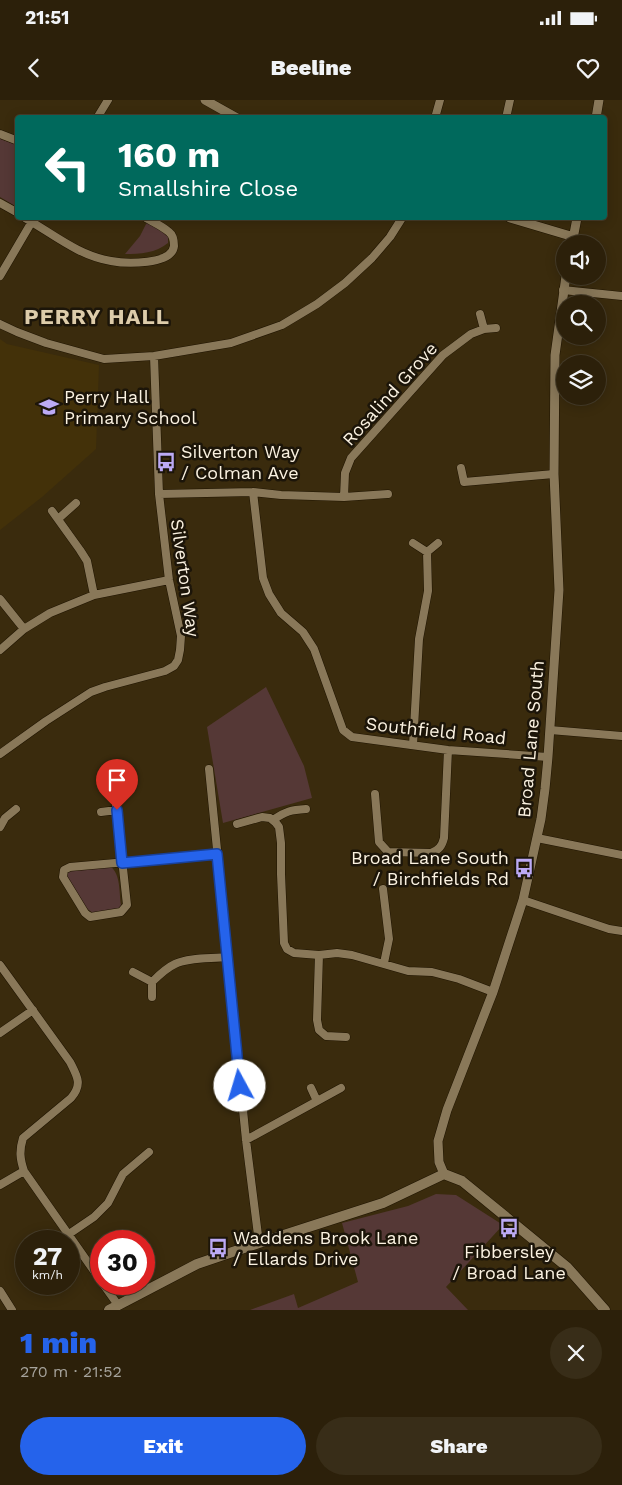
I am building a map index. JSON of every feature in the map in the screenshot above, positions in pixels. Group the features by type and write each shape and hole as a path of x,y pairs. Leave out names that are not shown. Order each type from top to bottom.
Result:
{"main road":[{"path":"114,1308 197,1264 383,1203 444,1174 462,1181 567,1267 605,1310"}],"street":[{"path":"99,115 108,100"},
{"path":"206,100 232,115"},
{"path":"436,115 440,100"},
{"path":"507,115 510,100"},
{"path":"596,115 599,100"},
{"path":"0,134 15,140"},
{"path":"0,203 15,211"},
{"path":"0,276 29,220"},
{"path":"32,220 72,247 111,261 129,263 146,262 167,257 173,250 174,241 170,233 149,220"},
{"path":"0,324 46,343 104,359 154,356 231,343 282,325 317,304 345,283 372,258 390,237 401,220"},
{"path":"516,220 559,235"},
{"path":"574,235 577,220"},
{"name":"Broad Lane South","path":"444,1174 439,1162 438,1141 447,1110 493,992 523,900 537,838 545,789 558,590 554,474 555,355 564,285"},
{"path":"563,290 622,296"},
{"path":"480,314 484,329"},
{"name":"Rosalind Grove","path":"344,497 345,473 351,458 443,355 471,334 484,329 496,328"},
{"name":"Silverton Way","path":"0,754 91,692 165,671 174,666 178,660 181,636 169,580 159,494 154,356"},
{"path":"461,468 464,482 554,474"},
{"path":"159,494 253,492 344,497 388,494"},
{"name":"Southfield Road","path":"253,492 263,578 269,594 281,613 303,632 314,649 343,730 352,737 448,750 548,757"},
{"path":"58,519 76,503"},
{"path":"52,511 87,561 94,595"},
{"path":"413,543 427,552"},
{"path":"427,552 438,543"},
{"path":"413,745 419,639 428,591 427,552"},
{"path":"0,650 24,629 50,613 94,595 169,580"},
{"path":"0,599 24,629"},
{"path":"550,730 622,736"},
{"path":"375,794 379,842 388,852 431,853 437,850 442,846 444,838 448,750"},
{"path":"209,769 246,1140 260,1243"},
{"path":"115,795 117,810 122,863 127,906 121,912 90,917 85,913 63,877 64,870 70,867 122,863 217,854"},
{"path":"0,827 3,814 16,809"},
{"path":"273,820 290,810 306,809"},
{"path":"101,812 117,810"},
{"path":"237,824 270,818 279,828 284,943 287,949 294,953 352,955 408,971 432,972 459,979 493,992"},
{"path":"537,838 622,855"},
{"path":"383,890 389,938 384,963"},
{"path":"523,900 609,929 622,930"},
{"path":"319,955 317,1020 319,1030 326,1036 346,1037"},
{"path":"152,997 152,982 165,970 176,964 188,960 227,958"},
{"path":"0,965 70,1062 78,1077 77,1091 23,1138 20,1147 20,1158 24,1172 66,1230"},
{"path":"133,972 152,982"},
{"path":"0,1033 33,1010"},
{"path":"311,1088 317,1101"},
{"path":"246,1140 341,1088"},
{"path":"75,1230 94,1217 108,1203 123,1174 149,1152"},
{"path":"0,1185 24,1172"},
{"path":"80,1250 90,1264"},
{"path":"0,1290 2,1300 12,1310"},
{"path":"109,1295 114,1308"}],"shaded area":[{"path":"0,139 15,144 15,206 0,197"},
{"path":"147,222 168,235 168,243 153,251 125,254 140,236"},
{"name":"Perry Hall Primary School","path":"0,339 7,344 99,365 96,449 42,497 0,530"},
{"path":"266,687 304,766 312,798 223,823 207,727"},
{"path":"110,866 114,869 118,878 120,908 93,913 86,908 66,878 67,873 71,870"},
{"path":"436,1194 456,1195 503,1225 446,1287 468,1310 250,1310 294,1294 298,1308 358,1282 342,1223 408,1206"}],"place":[{"name":"Perry Hall Primary School","path":"49,407"},
{"name":"Silverton Way / Colman Ave","path":"166,462"},
{"name":"Broad Lane South / Birchfields Rd","path":"524,868"},
{"name":"Fibbersley / Broad Lane","path":"509,1228"},
{"name":"Waddens Brook Lane / Ellards Drive","path":"218,1248"}],"district":[{"name":"PERRY HALL","path":"97,316"}],"route":[{"path":"117,810 122,863 217,854 240,1086"}]}
